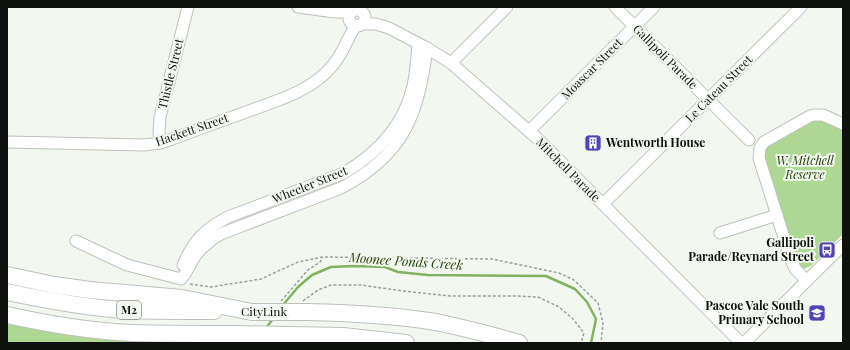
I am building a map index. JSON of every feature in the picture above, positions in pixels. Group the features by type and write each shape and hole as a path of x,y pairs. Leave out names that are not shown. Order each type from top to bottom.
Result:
{"highway":[{"path":"7,275 54,285 90,290 182,298 252,312"},
{"name":"CityLink","path":"7,292 43,300 122,310 252,312 304,308 435,322 481,332 519,343"},
{"name":"CityLink","path":"7,316 88,329 131,333 343,336 406,343"}],"street":[{"name":"Thistle Street","path":"160,143 160,117 188,7"},
{"name":"Mitchell Parade","path":"298,7 357,15 389,28 451,63 529,131 741,343"},
{"path":"451,63 507,7"},
{"name":"Gallipoli Parade","path":"615,7 748,140"},
{"name":"Moascar Street","path":"529,131 654,7"},
{"name":"Le Cateau Street","path":"603,204 801,7"},
{"name":"Hackett Street","path":"7,142 144,145 160,143 303,90 318,80 332,67 344,49 357,15"},
{"name":"Wheeler Street","path":"180,279 184,262 194,244 206,230 214,224 228,217 344,173 358,165 379,148 394,129 410,96 422,46"},
{"path":"807,281 796,270 791,260 759,158 760,148 768,140 814,115 828,117 843,124"},
{"path":"720,233 777,215"},
{"path":"76,241 127,265 180,279"},
{"path":"744,343 843,246"}],"path":[{"path":"180,279 184,283 211,287 261,279 298,262 323,257 492,259 559,273 574,280 598,303 603,323 602,343"},
{"path":"279,304 308,270 320,262 323,257"},
{"path":"304,308 304,299 318,290 332,285 361,285 450,296 538,297 559,307 573,319 584,333 581,343"}],"green space":[{"name":"W. Mitchell Reserve","path":"819,118 843,129 843,234 811,266 803,269 798,266 764,161 765,148 810,120"},
{"path":"7,322 76,335 281,343 7,343"}],"waterway":[{"name":"Moonee Ponds Creek","path":"283,305 298,287 312,275 331,267 385,267 398,272 428,275 546,276 575,289 587,302 596,319 591,343"},
{"name":"Moonee Ponds Creek","path":"265,329 273,319"}],"place":[{"name":"Wentworth House","path":"593,143"},
{"name":"Gallipoli Parade/Reynard Street","path":"827,250"},
{"name":"Pascoe Vale South Primary School","path":"817,313"}]}
